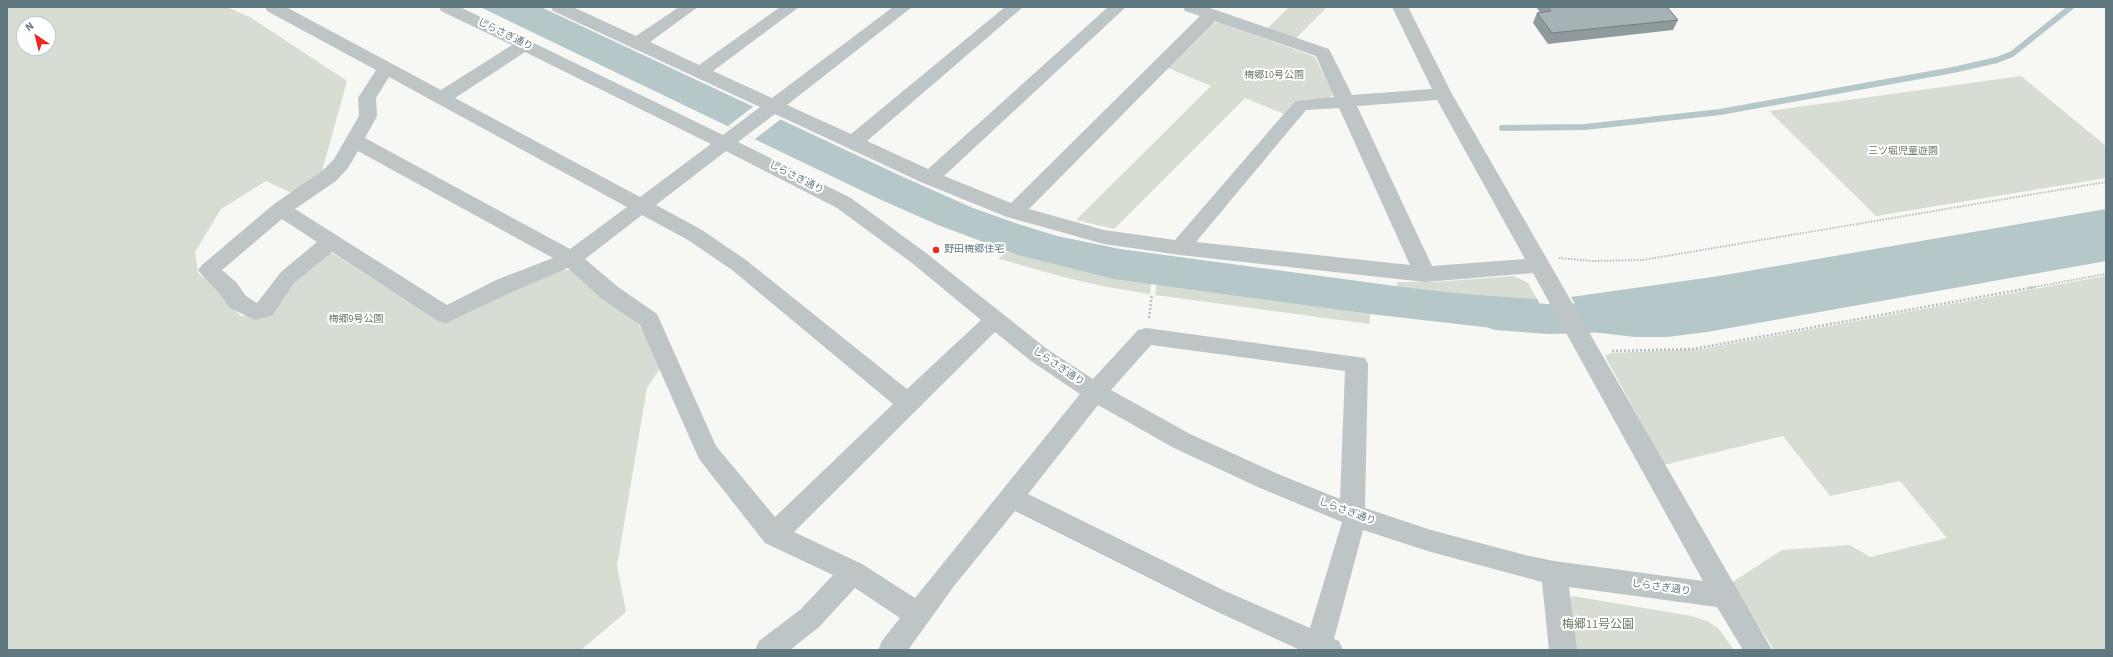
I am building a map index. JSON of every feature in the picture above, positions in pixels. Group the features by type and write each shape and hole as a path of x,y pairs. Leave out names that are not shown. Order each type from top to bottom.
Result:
{"street":[{"path":"273,7 695,235 739,265 908,403"},
{"name":"しらさぎ通り","path":"447,7 524,45 733,138 844,203 907,249 1039,356 1095,392 1182,440 1352,522 1554,573 1725,596"},
{"path":"560,7 582,11 637,43 700,72 770,110 853,143 930,178 1014,212 1104,237 1180,248 1425,274 1537,261"},
{"path":"637,43 690,7"},
{"path":"700,72 792,7"},
{"path":"281,209 446,315 504,286 571,260 904,7"},
{"path":"853,143 1015,7"},
{"path":"930,178 1118,7"},
{"path":"1191,7 1323,53 1425,274"},
{"path":"1400,7 1443,94 1725,596 1758,650"},
{"path":"1014,212 1211,15"},
{"path":"442,98 524,45"},
{"path":"331,241 288,277 265,309 255,312 238,302 228,288 209,270 281,209 329,176 341,162 355,141 368,116 367,98 386,69"},
{"path":"1180,248 1301,105 1443,94"},
{"path":"355,141 571,260 610,293 649,320 708,452 774,535 853,572 918,615"},
{"path":"774,535 994,320"},
{"path":"892,650 1011,496 1095,392 1146,336 1357,364 1352,522 1319,648 1216,599 1011,496"},
{"path":"768,650 810,618 853,572"},
{"path":"1554,573 1563,650"}],"path":[{"path":"1537,261 1643,260 2106,182"},
{"path":"1585,346 1693,349 2106,274"}],"green space":[{"name":"梅郷9号公園","path":"7,7 227,7 250,17 347,81 321,175 294,194 266,181 221,209 195,252 198,273 216,288 229,305 241,316 263,316 274,313 300,275 322,255 332,253 442,322 501,293 563,270 573,270 638,324 645,334 661,367 647,388 617,566 626,612 581,650 7,650"},
{"path":"1289,7 1327,7 1295,39 1267,29"},
{"name":"梅郷10号公園","path":"1220,22 1315,57 1333,94 1329,98 1294,101 1284,114 1245,98 1114,229 1076,220 1211,86 1168,68 1212,23"},
{"name":"三ツ堀児童遊園","path":"2021,76 2106,146 2106,178 1876,216 1769,111"},
{"path":"1005,251 1113,279 1151,284 1150,294 1107,287 1067,278 999,259"},
{"path":"1514,276 1528,283 1537,299 1397,287 1397,282 1435,282"},
{"path":"2106,276 2106,650 1774,650 1731,583 1782,550 1850,545 1870,557 1947,538 1900,481 1830,496 1783,436 1664,465 1605,356 1611,353 1702,349"},
{"path":"1157,284 1370,314 1370,324 1155,295"},
{"name":"梅郷11号公園","path":"1573,596 1691,616 1707,621 1718,628 1734,650 1575,650 1569,599"}],"shaded area":[{"path":"480,7 541,7 901,176 973,208 1057,236 1120,249 1410,288 1537,299 1556,333 1501,329 1370,314 1113,279 1018,255 938,225 877,198"},
{"path":"2106,209 2106,261 1707,332 1667,337 1635,337 1592,332 1571,297 1719,276"}],"pier":[{"path":"754,106 781,119 755,139 728,126"}],"building":[{"path":"1548,7 1667,7 1678,20 1552,33 1537,13 1551,11"}],"waterway":[{"path":"1502,128 1585,127 1720,112 1953,70 1997,60 2012,54 2071,7"},
{"path":"1495,315 1548,319 1590,318 1638,312"}],"place":[{"name":"野田梅郷住宅","path":"936,250"}]}
